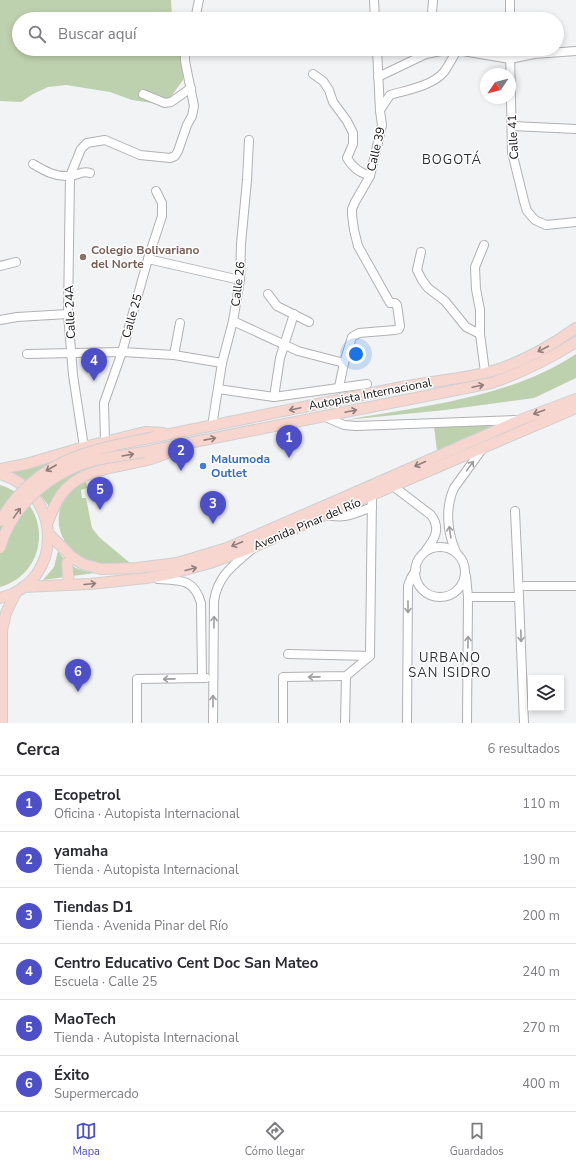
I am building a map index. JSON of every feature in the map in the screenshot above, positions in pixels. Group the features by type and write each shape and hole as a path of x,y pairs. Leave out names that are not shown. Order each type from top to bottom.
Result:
{"main road":[{"name":"Autopista Internacional","path":"0,521 16,496 39,475 53,466 78,456 155,437 419,383 463,377 495,370 522,359 551,344 576,328"},
{"name":"Autopista Internacional","path":"0,548 6,531 23,504 46,483 75,467 93,461 491,383 524,371 550,358 576,342"},
{"name":"Avenida Pinar del Río","path":"48,528 73,558 84,564 101,569 116,570 137,568 177,562 202,556 249,538 520,420 576,399"},
{"name":"Avenida Pinar del Río","path":"20,589 146,578 177,572 210,563 256,546 576,408"},
{"path":"0,470 145,432 171,434"},
{"name":"Autopista Internacional","path":"48,528 60,497 67,487 76,480 88,474 153,459 193,442"},
{"path":"0,474 13,479 29,490 40,506 48,528 48,545 42,563 36,574 20,589 6,613 2,630 2,723"},
{"path":"69,585 67,563 73,558"},
{"path":"0,598 20,589"}],"street":[{"path":"196,12 198,0"},
{"path":"374,0 375,12"},
{"path":"432,12 433,0"},
{"path":"510,0 510,12"},
{"path":"564,52 576,51"},
{"path":"70,176 81,149 87,142 105,140 140,156 170,158 175,156 187,124 192,116 194,106 185,56"},
{"name":"Calle 39","path":"344,363 352,337 359,333 395,330 400,326 397,305 395,303 390,303 358,246 354,230 352,209 370,176 382,125 376,56"},
{"path":"378,77 422,56"},
{"path":"380,111 390,94 417,88 431,81 443,73 453,56"},
{"path":"492,56 510,59 524,56"},
{"name":"Calle 41","path":"510,59 512,152 527,211 535,220 546,225 576,222"},
{"path":"313,74 323,81 329,90 333,102 347,121 353,133 353,144 347,158 352,166 359,172 370,176"},
{"path":"143,94 165,103 170,102 191,88"},
{"path":"512,126 576,128"},
{"name":"Calle 26","path":"212,426 222,363 233,321 240,280 241,244 249,140"},
{"path":"33,164 50,174 70,176 83,172 90,173"},
{"name":"Calle 24A","path":"70,176 68,314 73,374 84,447"},
{"name":"Calle 25","path":"105,442 104,403 122,352 148,259 162,216 162,203 156,191"},
{"path":"484,245 475,267 476,289 480,310 480,334 485,372"},
{"path":"420,252 417,270 422,280 428,288 445,301 466,326 480,334"},
{"path":"148,259 240,280"},
{"path":"0,266 16,262"},
{"path":"268,294 277,306 309,322"},
{"path":"0,320 17,317 68,314"},
{"path":"274,397 280,358 294,314"},
{"path":"233,321 298,351 344,363 339,387"},
{"path":"174,355 180,323"},
{"path":"27,354 122,352 174,355 222,363"},
{"path":"218,389 274,397 367,384"},
{"path":"323,416 344,425 356,426 520,420"},
{"path":"456,552 449,532 448,520 451,495 454,488 483,448"},
{"path":"393,486 434,520 436,528 434,541 417,563 416,578 419,585 431,595 446,596 459,588 463,582 465,574"},
{"path":"283,723 283,677 346,676 370,656 372,496"},
{"path":"325,515 345,517 372,507"},
{"path":"515,512 520,597 524,723"},
{"path":"213,723 214,601 216,590 219,581 226,572 256,546"},
{"path":"426,551 441,546 449,548 456,552 463,560 465,567 468,597 467,723"},
{"path":"407,723 408,586 410,578 416,570"},
{"path":"146,578 182,580 191,585 198,593 201,603 202,678"},
{"path":"525,586 576,586"},
{"path":"468,597 520,597"},
{"path":"288,654 370,656"},
{"path":"202,660 213,660"},
{"path":"345,723 346,676"},
{"path":"137,723 137,679 213,678"}],"green space":[{"path":"0,0 171,0 172,12 12,12 12,56 182,56 183,80 170,98 152,103 132,100 110,92 66,85 48,87 21,102 0,101"},
{"path":"576,354 576,378 534,398 445,410 346,420 435,405 495,391 550,369"},
{"path":"500,425 437,451 434,427"},
{"path":"76,457 81,474 50,508 38,494 13,476 12,471"},
{"path":"86,480 87,488 81,490 82,498 86,498 92,528 99,537 130,563 128,569 88,561 72,550 64,540 60,529 59,518 61,507 66,497 74,487"},
{"path":"0,485 17,493 29,505 37,520 39,536 37,552 29,567 17,579 0,587"},
{"path":"58,551 67,562 77,568 88,572 102,572 43,580 54,567"}],"place":[{"name":"Colegio Bolivariano del Norte","path":"83,257"},
{"name":"Centro Educativo Cent Doc San Mateo","path":"94,381"},
{"name":"Ecopetrol","path":"289,458"},
{"name":"Malumoda Outlet","path":"203,466"},
{"name":"yamaha","path":"181,471"},
{"name":"MaoTech","path":"100,510"},
{"name":"Tiendas D1","path":"213,524"},
{"name":"Éxito","path":"78,692"}],"district":[{"name":"BOGOTÁ","path":"452,160"},
{"name":"URBANO SAN ISIDRO","path":"450,666"}]}
